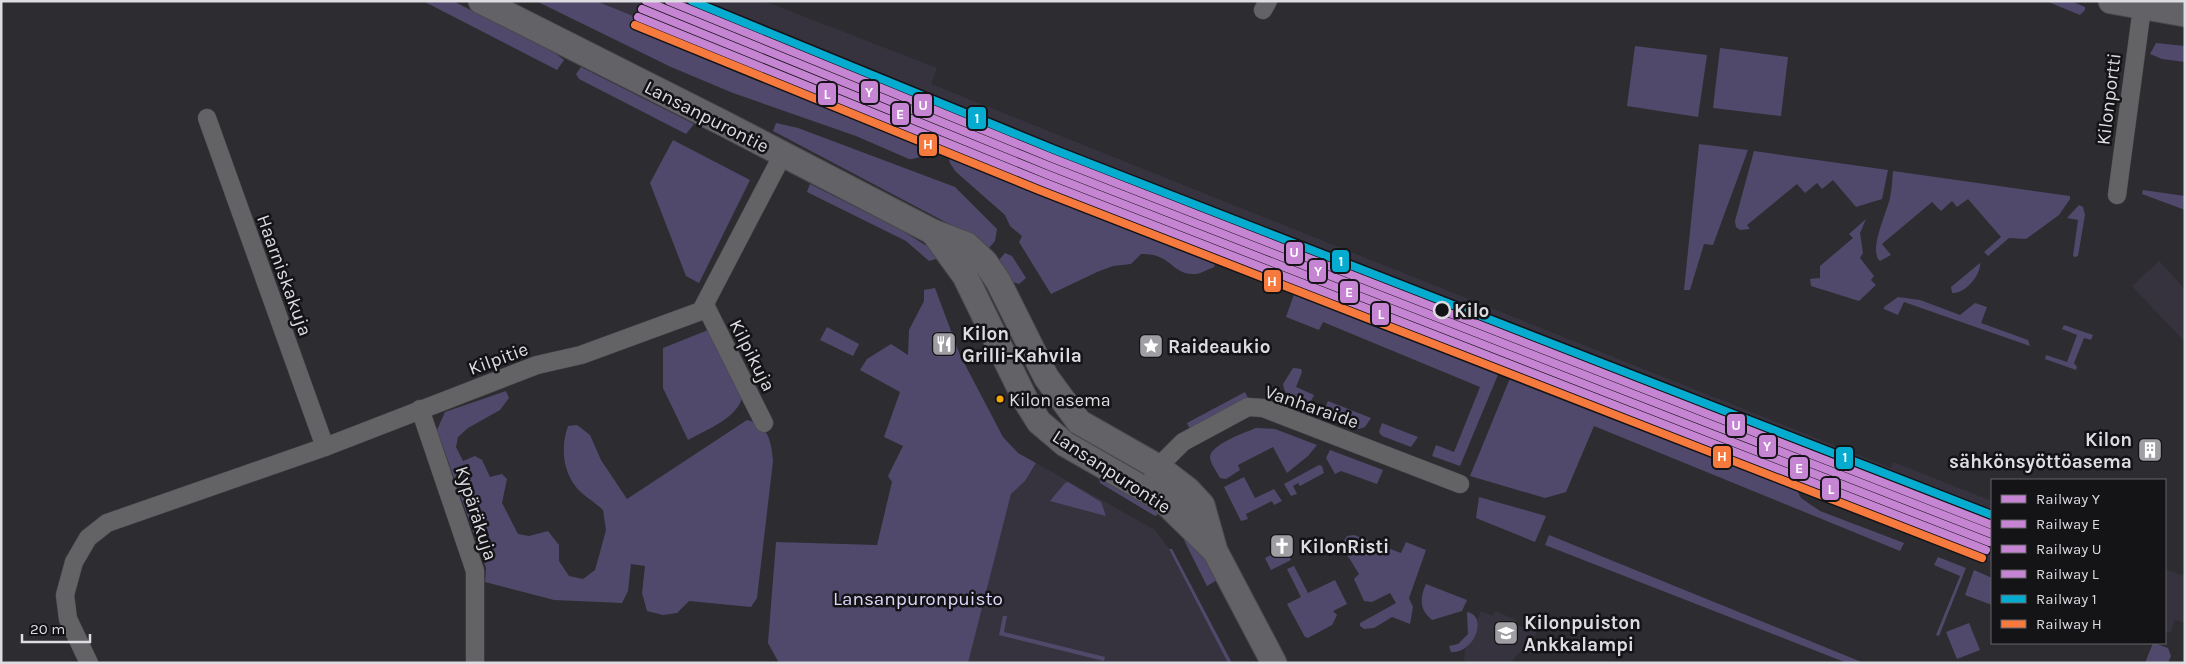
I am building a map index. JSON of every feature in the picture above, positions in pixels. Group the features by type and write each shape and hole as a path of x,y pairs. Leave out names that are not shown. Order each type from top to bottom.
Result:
{"street":[{"name":"Lansanpurontie","path":"481,1 933,232 967,246 985,262 998,281 1046,377 1079,422 1110,442 1158,467 1188,490 1202,505 1215,551"},
{"path":"2111,1 2142,8 2185,14"},
{"name":"Kilonportti","path":"2117,195 2142,8"},
{"name":"Haarniskakuja","path":"207,118 325,447"},
{"path":"705,305 783,154"},
{"name":"Lansanpurontie","path":"933,232 965,276 1026,401 1039,422 1065,444 1163,500 1215,551"},
{"name":"Kilpitie","path":"89,663 68,619 65,595 74,562 88,538 108,523 325,447 537,365 581,355 701,311 705,305"},
{"name":"Kilpikuja","path":"705,305 764,423"},
{"name":"Vanharaide","path":"1146,490 1158,467 1183,442 1248,407 1263,408 1460,484"},
{"name":"Kypäräkuja","path":"420,409 475,571 475,663"},
{"path":"1215,551 1274,663"}],"shaded area":[{"path":"596,1 764,1 937,68 931,84 1891,468 1893,462 1991,501 1991,562 1804,487 1791,479 1513,371 1484,358 1485,352 1473,347 1471,352 1294,285 1023,177 1017,163 979,148 977,153"},
{"path":"2159,261 2185,289 2185,342 2132,286"},
{"path":"1036,463 1155,530 1169,549 1228,663 968,663 1011,494 1025,481"},
{"path":"2166,569 2185,576 2185,623 2175,620 2170,633 2166,631"},
{"name":"Kilonpuiston Ankkalampi","path":"1481,611 1493,616 1495,611 1516,620 1515,624 1526,629 1529,624 1538,628 1533,640 1513,659 1514,663 1464,663 1465,650 1478,629 1477,620"}],"green space":[{"path":"423,1 453,1 555,53 564,60 557,70"},
{"path":"536,1 596,1 932,136 927,149 922,155 909,159 856,136 733,93 671,67"},
{"path":"2046,1 2071,1 2085,7 2085,10 2080,15"},
{"path":"2156,43 2185,46 2185,62 2162,59 2150,54"},
{"path":"1635,46 1707,55 1698,117 1627,106"},
{"path":"1720,48 1788,57 1781,116 1713,108"},
{"path":"581,67 694,124 686,134 579,79 576,74"},
{"path":"776,123 798,128 955,187 997,229 995,241 988,249 968,234 773,131"},
{"path":"673,140 750,180 699,283 686,276 650,183"},
{"path":"1699,144 1748,150 1713,245 1704,244 1690,290 1684,290"},
{"path":"954,145 976,153 979,148 1017,163 1024,177 1218,255 1214,267 1197,274 1187,273 1159,257 1141,254 1131,264 1113,266 1097,272 1051,294 1019,242 1022,236 1010,226 1005,215 955,171 950,163 947,150"},
{"path":"1754,151 1888,170 1882,199 1856,207 1833,180 1822,189 1817,183 1805,193 1797,184 1747,225 1750,229 1740,230 1736,227 1735,221"},
{"path":"1893,171 2070,196 2070,199 2059,215 2026,239 2009,238 1988,256 1984,252 2001,237 1968,199 1957,207 1952,201 1941,211 1932,202 1882,244 1891,255 1880,261 1876,249 1877,240 1890,198"},
{"path":"810,184 901,230 938,253 936,259 929,261 906,241 807,192"},
{"path":"2143,190 2185,196 2185,210 2142,194"},
{"path":"2079,205 2083,207 2085,215 2078,256 2075,257 2073,256 2078,220 2067,218"},
{"path":"1866,219 1860,233 1863,253 1860,258 1874,276 1871,280 1876,285 1859,301 1811,286 1810,279 1820,278 1820,266 1853,238 1849,234"},
{"path":"1005,253 1012,256 1026,278 1019,284 1013,282 999,260"},
{"path":"1980,263 1978,273 1971,283 1962,290 1952,293 1951,287"},
{"path":"1297,286 1471,352 1470,356 1482,361 1484,358 1502,365 1460,466 1432,456 1436,445 1454,452 1480,387 1323,322 1319,330 1286,317"},
{"name":"Lansanpuronpuisto","path":"935,288 960,355 1003,437 1018,453 1036,463 1025,481 1011,494 968,663 779,663 768,643 776,542 877,545 892,482 888,476 903,446 884,437 900,392 860,370 867,359 891,344 908,355 909,330 924,301 924,290"},
{"path":"1898,297 1920,300 1960,315 1975,303 1987,307 1981,323 2028,340 2030,346 1904,302 1898,315 1884,309 1884,307"},
{"path":"2064,325 2093,335 2091,340 2084,338 2074,363 2077,367 2076,370 2045,359 2046,355 2067,362 2077,335 2062,329"},
{"path":"827,327 859,344 853,356 820,340"},
{"path":"708,330 743,395 740,403 729,416 688,440 663,388 663,348"},
{"path":"1293,368 1301,369 1302,372 1296,387 1314,395 1310,403 1300,404 1292,401 1284,389 1283,384"},
{"path":"1513,371 1791,479 1801,498 1820,511 1904,543 1900,551 1594,426 1566,492 1545,498 1470,476"},
{"path":"506,391 509,398 500,410 468,428 458,437 456,447 463,461 475,456 482,460 490,477 502,474 507,479 502,503 518,534 529,536 548,531 559,545 559,561 569,576 583,579 595,570 606,530 603,510 579,490 571,480 565,465 564,441 568,426 577,425 590,435 601,460 627,499 747,420 760,426 768,435 773,461 757,598 751,607 689,601 677,613 663,615 647,611 642,593 645,566 631,564 628,591 622,603 554,600 485,582 486,568 437,430 445,412"},
{"path":"1245,392 1248,398 1190,429 1187,423"},
{"path":"1328,401 1371,418 1365,427 1359,429 1326,414 1325,408"},
{"path":"1382,423 1418,437 1411,447 1382,436 1379,432"},
{"path":"1256,428 1275,429 1317,445 1308,456 1287,473 1273,447 1238,465 1240,470 1226,479 1220,478 1211,462 1212,452 1229,440"},
{"path":"1330,450 1383,470 1377,484 1341,471 1335,474 1326,458"},
{"path":"1319,465 1322,466 1324,473 1300,486 1298,483 1293,486 1297,494 1291,496 1284,484"},
{"path":"1099,476 1160,512 1159,514 1155,516 1100,483"},
{"path":"1244,477 1255,498 1274,489 1282,501 1274,505 1272,501 1246,514 1248,519 1241,521 1224,487"},
{"path":"1068,482 1101,502 1106,516 1050,501"},
{"path":"1479,497 1546,516 1535,542 1476,518"},
{"path":"1191,535 1204,551 1217,580 1207,586 1184,540"},
{"path":"1354,535 1401,553 1406,542 1426,550 1409,598 1413,607 1410,624 1392,617 1374,628 1364,629 1360,626 1360,623 1396,603 1390,593 1372,602 1364,601 1354,579 1359,574 1341,545 1347,536"},
{"path":"1549,535 1864,663 1847,663 1545,545"},
{"path":"1285,548 1291,560 1271,570 1265,558"},
{"path":"1169,549 1172,549 1232,663 1228,663"},
{"path":"1938,557 1966,568 1939,636 1936,635 1960,576 1934,565"},
{"path":"1294,566 1308,593 1335,580 1347,604 1333,611 1337,615 1332,625 1308,638 1305,637 1287,604 1301,597 1287,569"},
{"path":"1974,570 1991,578 1991,605 1965,595"},
{"path":"1426,584 1467,600 1462,611 1432,620 1425,612 1422,603"},
{"path":"1467,612 1474,615 1477,620 1476,634 1466,647 1459,651 1451,652 1449,646 1458,644 1468,634"},
{"path":"1003,616 1007,616 1004,632 1105,657 1104,661 999,635"},
{"path":"1969,623 1980,650 1957,659 1946,632"},
{"path":"2153,644 2168,648 2171,656 2168,663 2145,663"}],"rail line":[{"name":"Y","path":"646,1 1049,166 1991,534"},
{"name":"U","path":"669,1 1052,158 1991,525"},
{"name":"1","path":"692,1 1055,150 1991,515"},
{"name":"E","path":"642,9 1046,174 1989,542"},
{"name":"L","path":"638,17 1043,182 1986,550"},
{"name":"H","path":"635,25 1039,190 1982,558"}],"place":[{"name":"Kilo","path":"1442,310"},
{"name":"Kilon Grilli-Kahvila","path":"944,344"},
{"name":"Raideaukio","path":"1151,346"},
{"name":"Kilon asema","path":"1000,399"},
{"name":"Kilon sähkönsyöttöasema","path":"2150,450"},
{"name":"KilonRisti","path":"1282,546"},
{"name":"Kilonpuiston Ankkalampi","path":"1506,633"}]}
